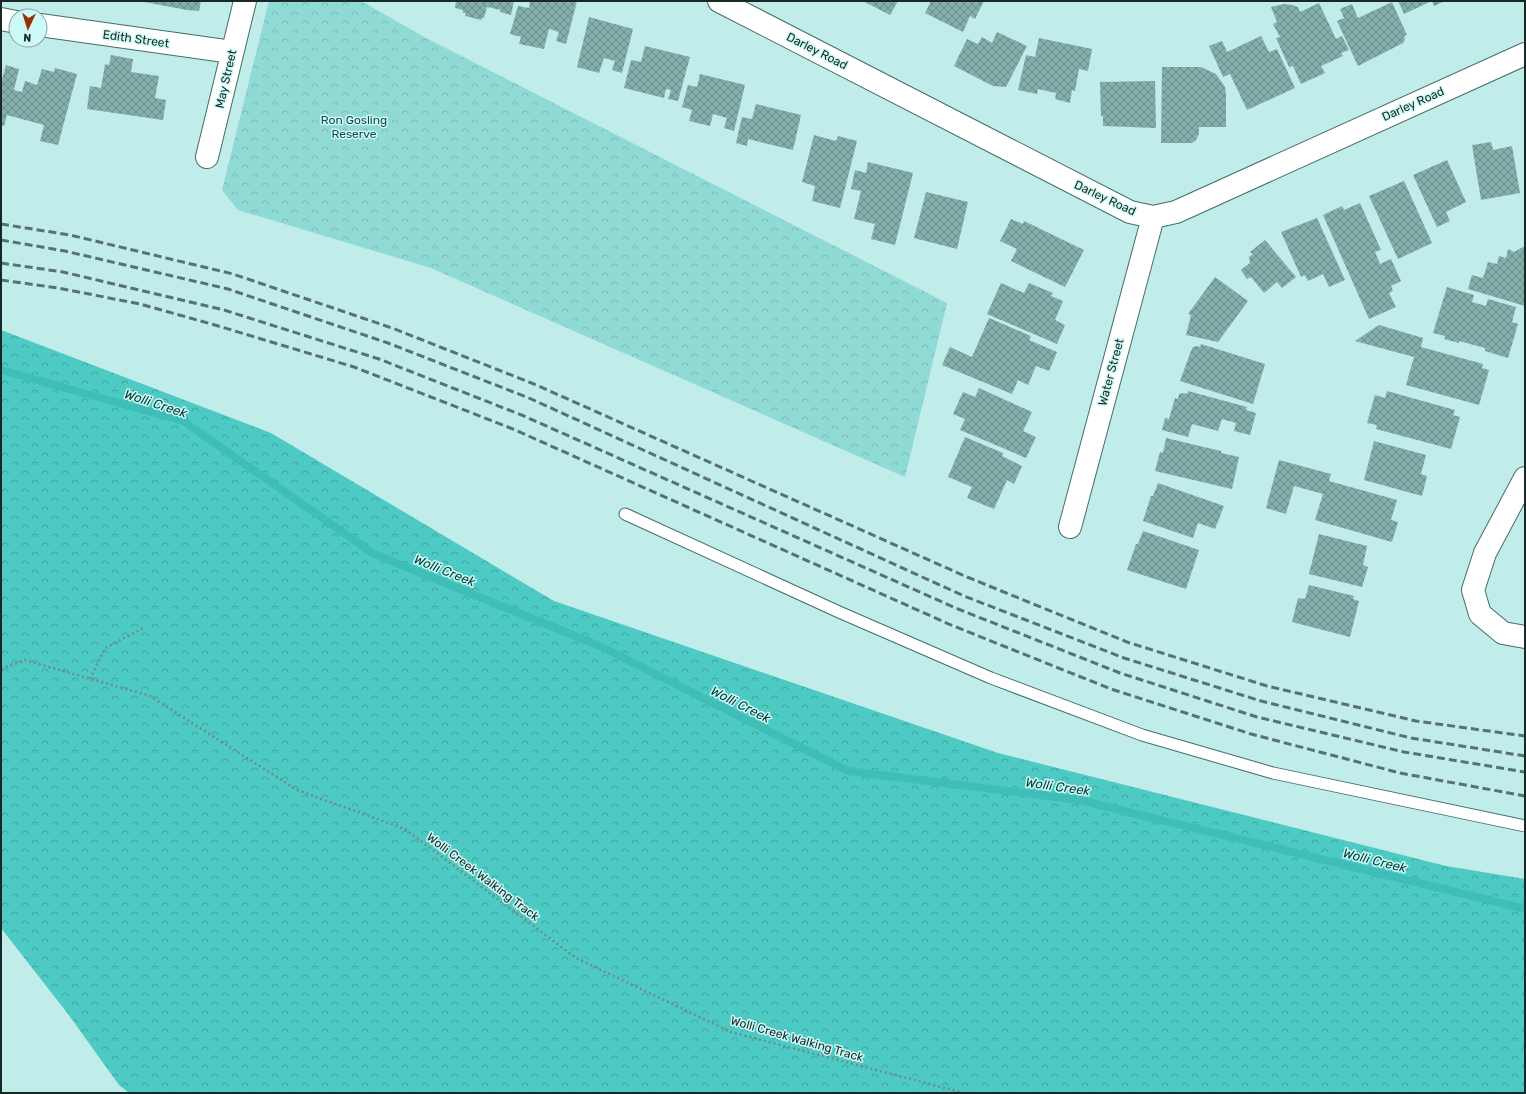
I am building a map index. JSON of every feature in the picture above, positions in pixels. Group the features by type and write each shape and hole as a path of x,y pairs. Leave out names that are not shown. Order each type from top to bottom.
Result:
{"street":[{"name":"May Street","path":"207,157 244,1"},
{"name":"Darley Road","path":"719,1 1130,212 1153,217 1176,212 1525,54"},
{"name":"Edith Street","path":"48,26 232,52"},
{"name":"Water Street","path":"1070,527 1153,217"},
{"path":"1525,478 1485,553 1473,590 1480,614 1503,633 1525,637"}],"lane":[{"path":"625,514 840,612 984,675 1142,735 1273,773 1525,826"}],"path":[{"path":"90,679 105,648 145,627"},
{"name":"Wolli Creek Walking Track","path":"1,669 25,660 150,696 297,790 405,829 576,958 724,1029 964,1093"}],"green space":[{"name":"Ron Gosling Reserve","path":"269,1 361,1 426,38 947,303 905,477 431,268 238,210 222,190"},
{"path":"1,330 271,433 554,601 998,753 1446,866 1525,879 1525,1093 129,1093 119,1085 68,1014 1,928"}],"building":[{"path":"139,1 201,1 199,11"},
{"path":"456,1 514,1 511,15 500,12 501,10 487,7 484,18 481,20 465,16 466,13 463,13 463,10 455,8"},
{"path":"530,1 577,1 566,44 556,41 559,32 549,29 544,49 519,44 521,37 510,34 518,6 529,8"},
{"path":"863,1 898,1 890,15"},
{"path":"931,1 984,1 975,19 970,16 963,32 925,13"},
{"path":"1398,1 1432,1 1404,14"},
{"path":"1432,1 1445,1 1434,6"},
{"path":"1392,2 1407,35 1404,36 1405,40 1403,43 1358,66 1337,21 1344,18 1340,9 1352,4 1358,18"},
{"path":"1319,3 1336,39 1342,36 1349,50 1341,53 1343,56 1321,66 1325,73 1301,84 1293,66 1289,67 1276,38 1280,37 1273,24 1277,22 1271,7 1284,4 1292,5 1298,7 1300,12"},
{"path":"589,17 633,29 622,73 612,70 615,61 604,58 599,73 577,67"},
{"path":"997,32 1027,46 1006,87 993,86 954,66 967,39 978,44 982,37 992,43"},
{"path":"1261,36 1269,52 1277,49 1295,88 1247,110 1230,74 1223,77 1209,46 1222,41 1227,52"},
{"path":"1039,38 1092,49 1088,71 1079,69 1075,91 1072,90 1070,103 1055,99 1056,93 1038,89 1037,94 1018,90 1026,55 1035,57"},
{"path":"645,46 690,57 678,101 668,99 671,90 666,89 664,98 624,88 631,60 641,62"},
{"path":"111,55 133,59 131,72 159,76 155,98 166,100 163,120 87,109 90,86 101,88 105,64 109,65"},
{"path":"6,65 19,69 14,90 22,92 25,81 37,85 42,69 54,72 55,68 77,74 58,145 40,141 44,125 7,115 4,126 1,125 1,83"},
{"path":"1162,67 1201,67 1216,74 1225,87 1226,127 1199,127 1199,134 1196,140 1192,143 1161,143"},
{"path":"700,74 745,85 734,131 724,128 727,118 713,114 710,126 689,121 692,110 682,107 688,85 697,87"},
{"path":"1155,81 1156,128 1103,126 1103,116 1101,116 1100,82"},
{"path":"756,104 801,115 793,150 748,139 747,146 736,143 742,117 752,119"},
{"path":"814,135 836,141 838,136 857,141 840,208 812,201 815,186 802,182"},
{"path":"1491,142 1493,150 1512,146 1520,193 1481,200 1472,145"},
{"path":"1447,160 1466,202 1446,212 1450,221 1437,227 1413,175"},
{"path":"868,162 913,173 895,245 871,239 875,224 854,219 861,191 851,189 855,170 866,173"},
{"path":"1404,181 1432,243 1398,259 1369,196"},
{"path":"926,192 968,202 957,249 914,238"},
{"path":"1360,203 1381,250 1375,252 1380,264 1391,259 1401,281 1391,286 1393,291 1389,293 1396,307 1369,319 1323,215 1342,206 1344,210"},
{"path":"1317,218 1345,280 1329,287 1323,274 1308,281 1305,275 1301,277 1281,232"},
{"path":"1011,219 1023,224 1024,221 1084,250 1065,287 1011,261 1017,249 1000,241"},
{"path":"1265,240 1296,277 1282,288 1277,282 1264,293 1251,277 1247,279 1241,270 1250,263 1249,257 1253,254 1250,252"},
{"path":"1525,246 1525,306 1468,289 1472,275 1483,278 1488,262 1497,264 1499,256 1506,258 1508,249 1514,252"},
{"path":"1215,277 1248,301 1218,342 1186,335 1191,315 1188,314"},
{"path":"1001,283 1024,293 1029,283 1053,293 1051,296 1063,301 1055,320 1065,325 1057,344 987,314"},
{"path":"1447,287 1474,295 1472,302 1486,306 1488,299 1516,307 1512,322 1518,324 1508,358 1485,351 1485,348 1459,341 1459,343 1444,339 1445,336 1433,333"},
{"path":"989,318 1031,336 1029,340 1057,352 1049,371 1036,366 1028,385 1018,380 1012,394 942,365 950,347 972,357"},
{"path":"1379,325 1423,338 1421,347 1483,364 1482,368 1489,370 1479,405 1406,385 1414,357 1355,341"},
{"path":"1201,344 1265,364 1253,404 1180,381 1193,347 1200,347"},
{"path":"979,388 1032,412 1023,431 1036,437 1026,458 960,430 965,419 953,414 963,392 975,397"},
{"path":"1188,391 1247,407 1246,410 1256,413 1250,435 1234,431 1236,423 1222,419 1218,431 1192,424 1188,437 1162,430 1165,418 1169,419 1175,398 1178,399 1179,394 1187,394"},
{"path":"1387,391 1455,410 1453,415 1460,417 1451,449 1376,429 1377,425 1367,423 1375,395 1385,398"},
{"path":"965,437 1003,453 1002,456 1022,466 1014,484 1007,480 994,509 967,498 972,487 948,477"},
{"path":"1166,438 1221,451 1221,453 1239,457 1232,489 1155,471 1160,452 1163,453"},
{"path":"1374,441 1426,455 1421,474 1427,476 1422,496 1364,480"},
{"path":"1279,460 1331,474 1329,481 1397,500 1391,520 1398,522 1392,542 1315,520 1323,494 1294,486 1286,514 1266,508"},
{"path":"1158,483 1224,506 1215,529 1198,523 1193,538 1143,521 1151,496 1153,496"},
{"path":"1143,531 1199,550 1186,589 1127,570 1136,544 1138,544"},
{"path":"1319,534 1367,546 1363,565 1368,567 1362,587 1309,574"},
{"path":"1309,585 1354,596 1353,599 1359,601 1350,637 1292,622 1298,598 1305,599"}],"waterway":[{"name":"Wolli Creek","path":"1,370 183,421 374,554 602,647 848,771 1079,800 1525,909"}],"railway":[{"path":"1,224 70,235 233,274 392,328 534,384 967,577 1127,642 1267,686 1416,721 1525,736"},
{"path":"1,240 65,251 228,289 388,343 529,398 964,596 1124,658 1261,701 1411,738 1525,756"},
{"path":"1,263 63,272 224,310 379,359 524,416 958,609 1120,673 1257,717 1404,752 1525,772"},
{"path":"1,280 58,288 140,304 354,367 513,429 951,625 1111,689 1251,734 1400,773 1525,796"}]}
